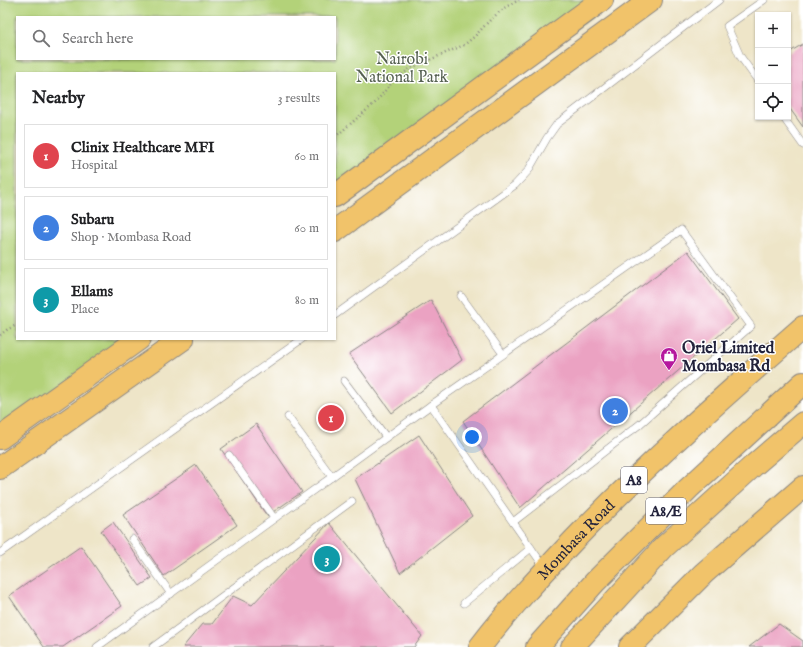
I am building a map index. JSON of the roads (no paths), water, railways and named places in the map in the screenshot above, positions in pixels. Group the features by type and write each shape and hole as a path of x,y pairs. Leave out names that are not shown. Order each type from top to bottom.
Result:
{"main road":[{"path":"336,195 602,0"},
{"path":"336,230 652,0"},
{"name":"Mombasa Road","path":"480,647 546,570 595,518 658,457 803,327"},
{"path":"0,438 137,340"},
{"path":"0,468 181,340"},
{"name":"A8/E","path":"537,647 595,582 689,488 803,383"},
{"name":"A8/E","path":"572,647 664,547 803,423"},
{"path":"636,645 704,573 803,487"}],"lane":[{"path":"336,314 515,185 528,171 557,124 719,0"},
{"path":"755,77 740,56 727,26 764,0"},
{"path":"785,120 803,145"},
{"path":"97,647 386,437 681,230 751,326 640,424 513,522"},
{"path":"461,296 503,354"},
{"path":"0,553 301,340"},
{"path":"344,381 386,437"},
{"path":"431,405 546,570"},
{"path":"288,417 332,477"},
{"path":"229,455 274,518"},
{"path":"153,647 352,501"},
{"path":"132,539 171,594"},
{"path":"464,603 531,548"}],"place":[{"name":"Oriel Limited Mombasa Rd","path":"669,371"},
{"name":"Subaru","path":"615,411"},
{"name":"Clinix Healthcare MFI","path":"331,418"},
{"name":"Ellams","path":"327,559"}],"park label":[{"name":"Nairobi National Park","path":"402,67"}]}
